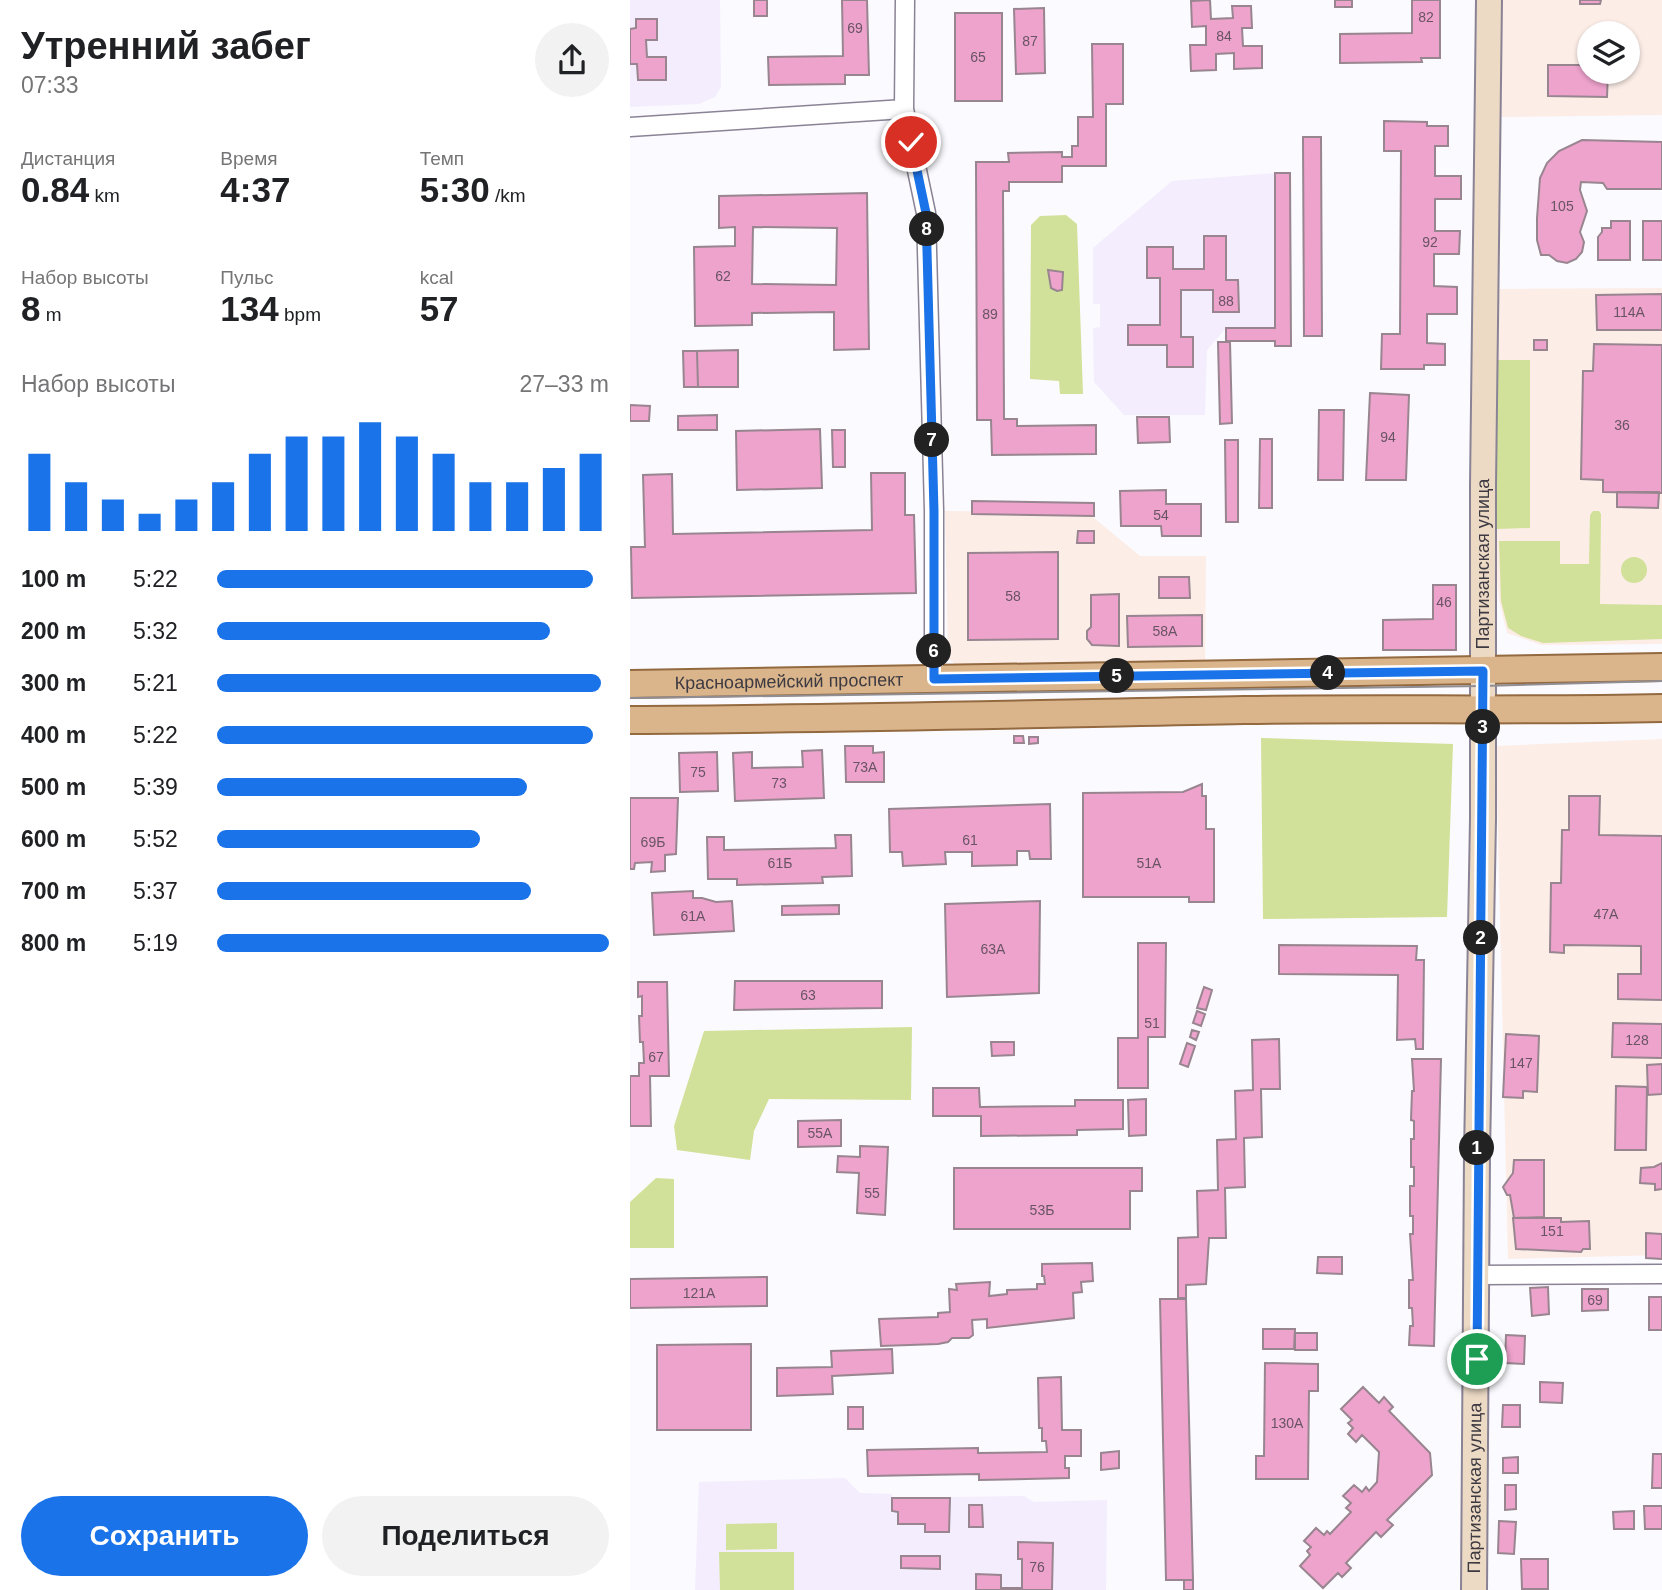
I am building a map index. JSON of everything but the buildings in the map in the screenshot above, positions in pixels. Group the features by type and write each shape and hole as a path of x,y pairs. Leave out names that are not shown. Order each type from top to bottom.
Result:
{"main road":[{"name":"Партизанская улица","path":"1474,1590 1489,0"},
{"name":"Красноармейский проспект","path":"630,684 1662,667"},
{"path":"809,681 810,719"},
{"name":"Красноармейский проспект","path":"630,720 1245,710 1483,711 1662,708"}],"street":[{"path":"905,0 904,109 926,213 934,511 934,679"},
{"path":"630,127 904,109"},
{"path":"1478,1275 1662,1274"}],"shaded area":[{"path":"630,0 720,0 721,87 715,97 699,104 630,107"},
{"path":"1502,0 1662,0 1662,115 1501,117"},
{"path":"1275,173 1275,328 1226,328 1207,350 1205,415 1124,415 1094,382 1093,328 1100,327 1100,304 1093,304 1093,248 1172,181"},
{"path":"1662,288 1662,644 1541,645 1507,633 1499,601 1494,543 1495,289"},
{"path":"945,511 1088,513 1140,556 1206,556 1205,663 959,668 948,658"},
{"path":"1662,739 1662,1255 1508,1259 1496,746"},
{"path":"845,1478 860,1493 892,1494 893,1498 1024,1496 1034,1502 1107,1500 1106,1590 695,1590 699,1482"}],"green space":[{"path":"1066,215 1077,224 1083,394 1060,394 1059,381 1030,379 1031,225 1040,216"},
{"path":"1496,360 1530,360 1530,528 1496,529"},
{"path":"1593,511 1599,511 1601,514 1600,604 1662,605 1662,639 1543,643 1521,636 1508,628 1501,601 1499,541 1560,541 1560,564 1589,564 1590,515"},
{"path":"1634,557 1643,561 1647,570 1643,579 1634,583 1625,579 1621,570 1625,561"},
{"path":"1261,738 1453,744 1447,917 1263,919"},
{"path":"912,1027 911,1100 769,1099 754,1131 750,1160 677,1150 674,1126 704,1031"},
{"path":"656,1178 674,1179 674,1248 630,1248 630,1202"},
{"path":"777,1523 777,1549 726,1550 726,1524"},
{"path":"719,1552 794,1552 794,1590 720,1590"}],"tram line":[{"path":"630,698 1662,681"}],"route":[{"path":"911,142 926,213 934,511 934,679 1483,671 1477,1359"}]}
